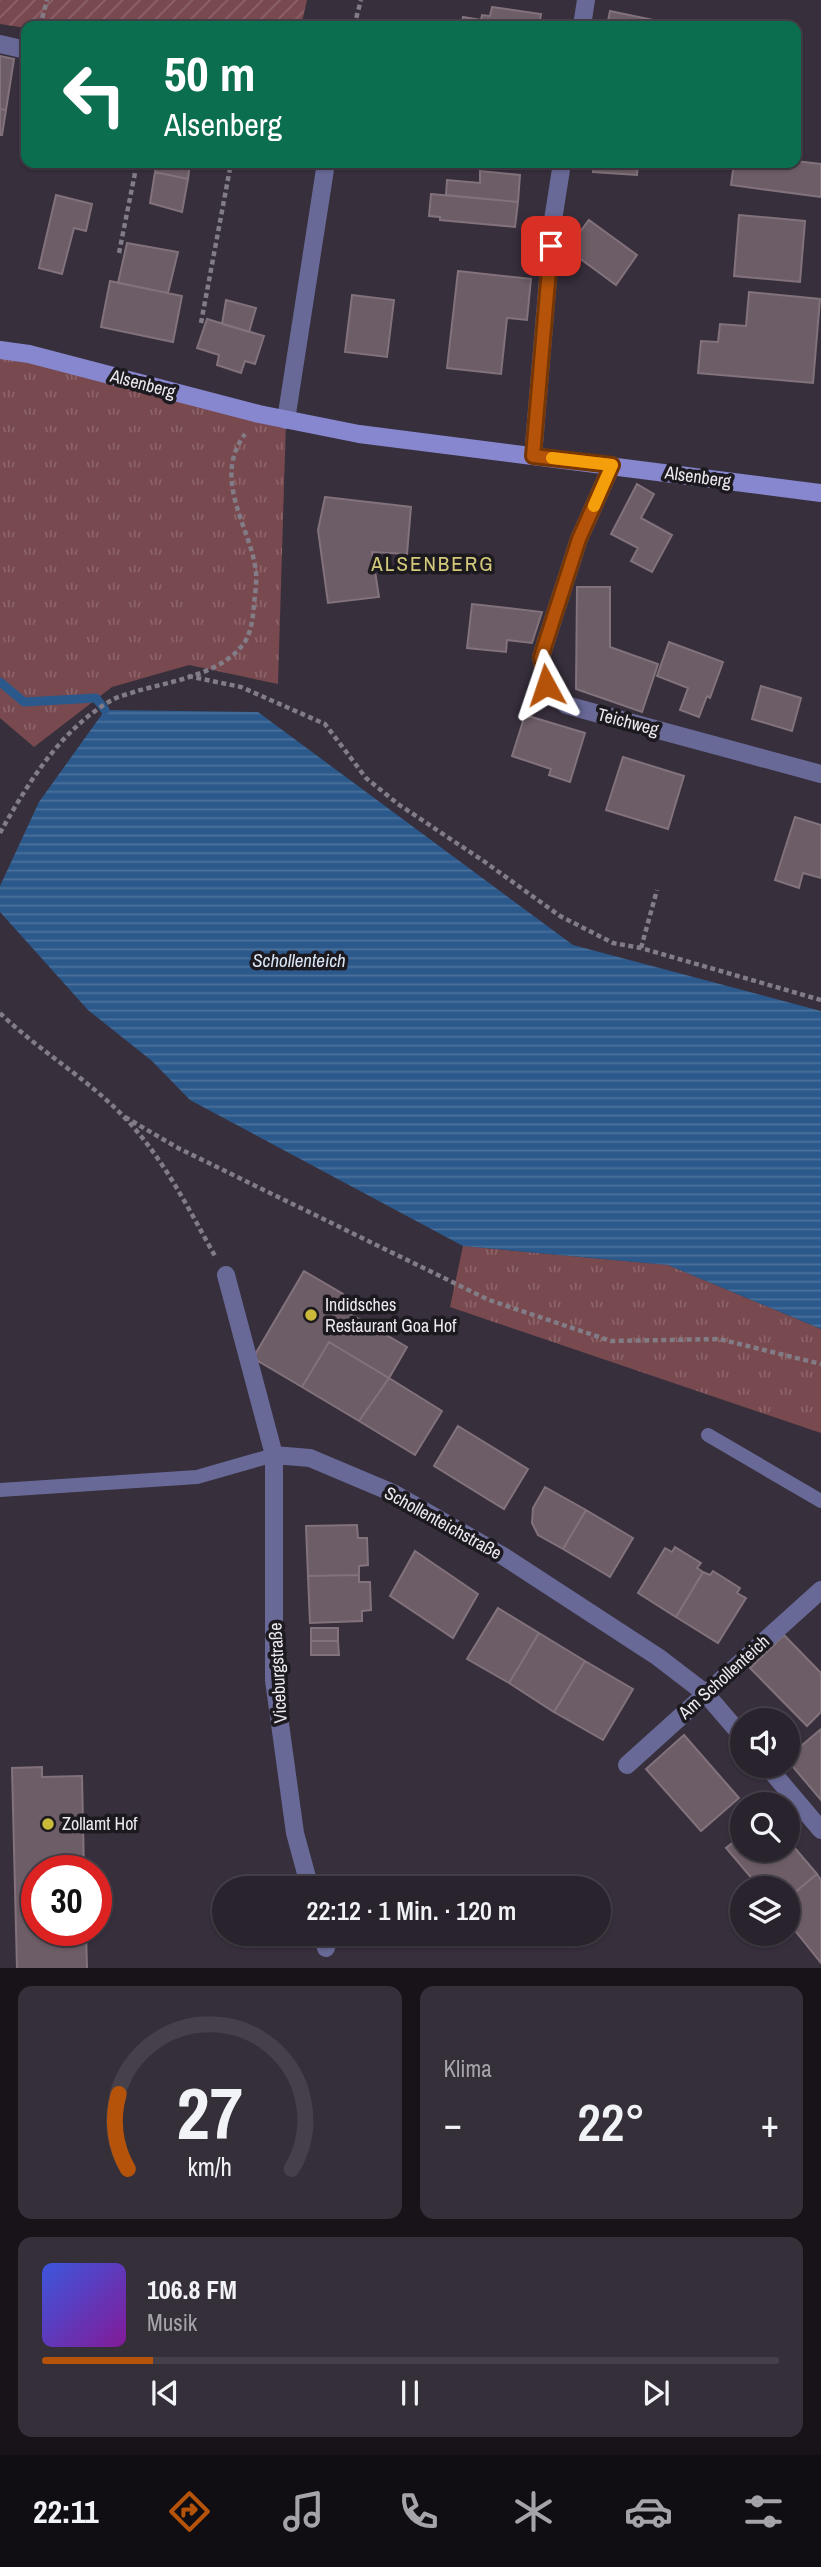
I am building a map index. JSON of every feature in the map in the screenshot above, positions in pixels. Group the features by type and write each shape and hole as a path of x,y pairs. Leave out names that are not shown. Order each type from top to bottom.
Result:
{"street":[{"path":"583,21 586,0"},
{"path":"0,44 21,49"},
{"path":"286,420 325,168"},
{"path":"533,456 553,220 561,168"},
{"name":"Alsenberg","path":"0,350 29,354 259,414 359,434 821,493"},
{"name":"Teichweg","path":"612,465 579,539 541,657 546,685 566,705 821,774"},
{"path":"226,1275 274,1454"},
{"name":"Schollenteichstraße","path":"274,1454 310,1458 393,1493 503,1556 659,1657 705,1693 730,1722"},
{"name":"Viceburgstraße","path":"274,1454 274,1681 295,1833 307,1876"},
{"name":"Am Schollenteich","path":"627,1765 821,1590"},
{"path":"777,1778 821,1830"}],"lane":[{"path":"708,1435 821,1501"},
{"path":"0,1490 197,1477 274,1454"}],"path":[{"path":"41,21 47,0"},
{"path":"355,21 361,0"},
{"path":"119,253 137,168"},
{"path":"201,323 230,168"},
{"path":"0,833 23,791 60,743 91,714 114,699 212,667 231,655 245,641 253,622 256,572 234,499 232,474 242,439 259,414"},
{"path":"188,676 241,687 325,724 366,778 398,804 560,916 613,943 641,948 821,1000"},
{"path":"641,948 657,890"},
{"path":"0,1013 30,1041 87,1083 125,1117 170,1174 226,1275"},
{"path":"125,1117 190,1154 489,1300 611,1341 719,1339 821,1364"}],"green space":[{"path":"0,0 307,0 302,21 21,21 21,27 0,24"},
{"path":"0,350 286,420 278,684 189,665 112,687 34,747 0,718"},
{"path":"463,1246 668,1265 821,1329 821,1433 450,1307"}],"water":[{"name":"Schollenteich","path":"105,710 258,712 573,945 821,1011 821,1329 668,1265 463,1246 190,1100 152,1061 88,1010 0,912 0,886 39,802"}],"building":[{"path":"492,7 541,14 540,21 462,21 463,17 481,20 482,15 490,16"},
{"path":"610,11 658,21 608,21"},
{"path":"0,56 14,59 6,110 0,109"},
{"path":"0,109 6,110 2,135 0,135"},
{"path":"801,162 821,164 821,197 731,185 733,168 801,168"},
{"path":"156,168 189,168 188,179 155,172"},
{"path":"593,168 638,168 637,175 593,172"},
{"path":"480,171 520,175 518,202 446,195 447,180 480,183"},
{"path":"155,172 188,179 182,212 150,203"},
{"path":"431,194 518,202 515,227 440,220 440,217 429,216"},
{"path":"56,195 92,204 86,231 74,228 62,274 39,268"},
{"path":"739,215 805,221 800,282 734,276"},
{"path":"589,220 637,255 616,285 567,249"},
{"path":"127,243 178,252 168,293 118,283"},
{"path":"458,271 531,279 527,320 507,318 501,374 447,368"},
{"path":"110,281 182,296 173,342 101,327"},
{"path":"749,292 820,299 813,383 698,373 701,341 718,342 720,324 746,326"},
{"path":"352,295 394,300 387,357 345,352"},
{"path":"226,300 256,308 249,332 222,324"},
{"path":"207,319 264,336 255,364 245,361 241,373 217,365 219,355 197,348"},
{"path":"637,484 654,494 641,518 672,535 652,572 631,561 638,548 611,534"},
{"path":"325,497 411,507 407,554 372,552 379,597 328,603 318,530"},
{"path":"577,587 610,587 610,647 658,664 642,712 576,689"},
{"path":"472,604 542,612 532,643 507,640 506,652 467,648"},
{"path":"669,642 723,662 710,698 707,696 699,717 680,710 688,688 657,676"},
{"path":"761,686 801,698 792,731 752,719"},
{"path":"525,715 585,733 570,782 549,775 551,769 512,756"},
{"path":"623,757 684,776 668,829 606,810"},
{"path":"795,817 821,825 821,878 803,873 799,888 775,880"},
{"path":"304,1271 343,1294 337,1306 407,1347 389,1378 329,1342 302,1387 253,1358"},
{"path":"329,1342 389,1378 359,1421 302,1387"},
{"path":"389,1378 442,1411 415,1455 359,1421"},
{"path":"458,1426 528,1469 504,1509 434,1466"},
{"path":"545,1487 586,1510 563,1549 538,1535 532,1523 533,1508"},
{"path":"586,1510 633,1538 610,1577 563,1549"},
{"path":"357,1525 358,1538 367,1538 368,1565 359,1566 359,1575 308,1576 306,1526"},
{"path":"675,1547 701,1563 697,1568 703,1572 676,1617 638,1593 665,1548 672,1552"},
{"path":"415,1551 478,1594 453,1638 390,1596"},
{"path":"713,1571 740,1588 737,1593 746,1598 718,1643 676,1617 703,1572 710,1575"},
{"path":"359,1575 359,1582 370,1582 371,1610 362,1611 362,1621 310,1623 308,1576"},
{"path":"498,1608 539,1633 509,1683 467,1659"},
{"path":"311,1628 338,1628 338,1641 311,1641"},
{"path":"539,1633 585,1661 554,1712 509,1683"},
{"path":"784,1635 821,1673 821,1712 807,1726 800,1719 800,1708 789,1708 750,1668"},
{"path":"311,1641 338,1641 339,1655 311,1655"},
{"path":"585,1661 633,1689 603,1740 554,1712"},
{"path":"821,1729 821,1800 800,1775 800,1747"},
{"path":"684,1735 734,1792 730,1792 730,1806 701,1831 646,1769"},
{"name":"Zollamt Hof","path":"42,1767 42,1777 82,1776 84,1855 21,1855 21,1946 86,1946 87,1968 17,1968 12,1768"},
{"path":"800,1854 817,1874 800,1888 800,1876 750,1876 738,1862 800,1862"},
{"path":"817,1874 821,1880 821,1963 800,1937 800,1888"}],"waterway":[{"path":"0,682 24,702 96,698 105,710"}],"slow traffic":[{"path":"552,458 612,465 594,506"}],"place":[{"name":"Indidsches Restaurant Goa Hof","path":"311,1315"},
{"name":"Zollamt Hof","path":"48,1824"}],"district":[{"name":"ALSENBERG","path":"433,564"}],"route":[{"path":"546,685 541,657 579,539 612,465 533,456 551,246"}]}
